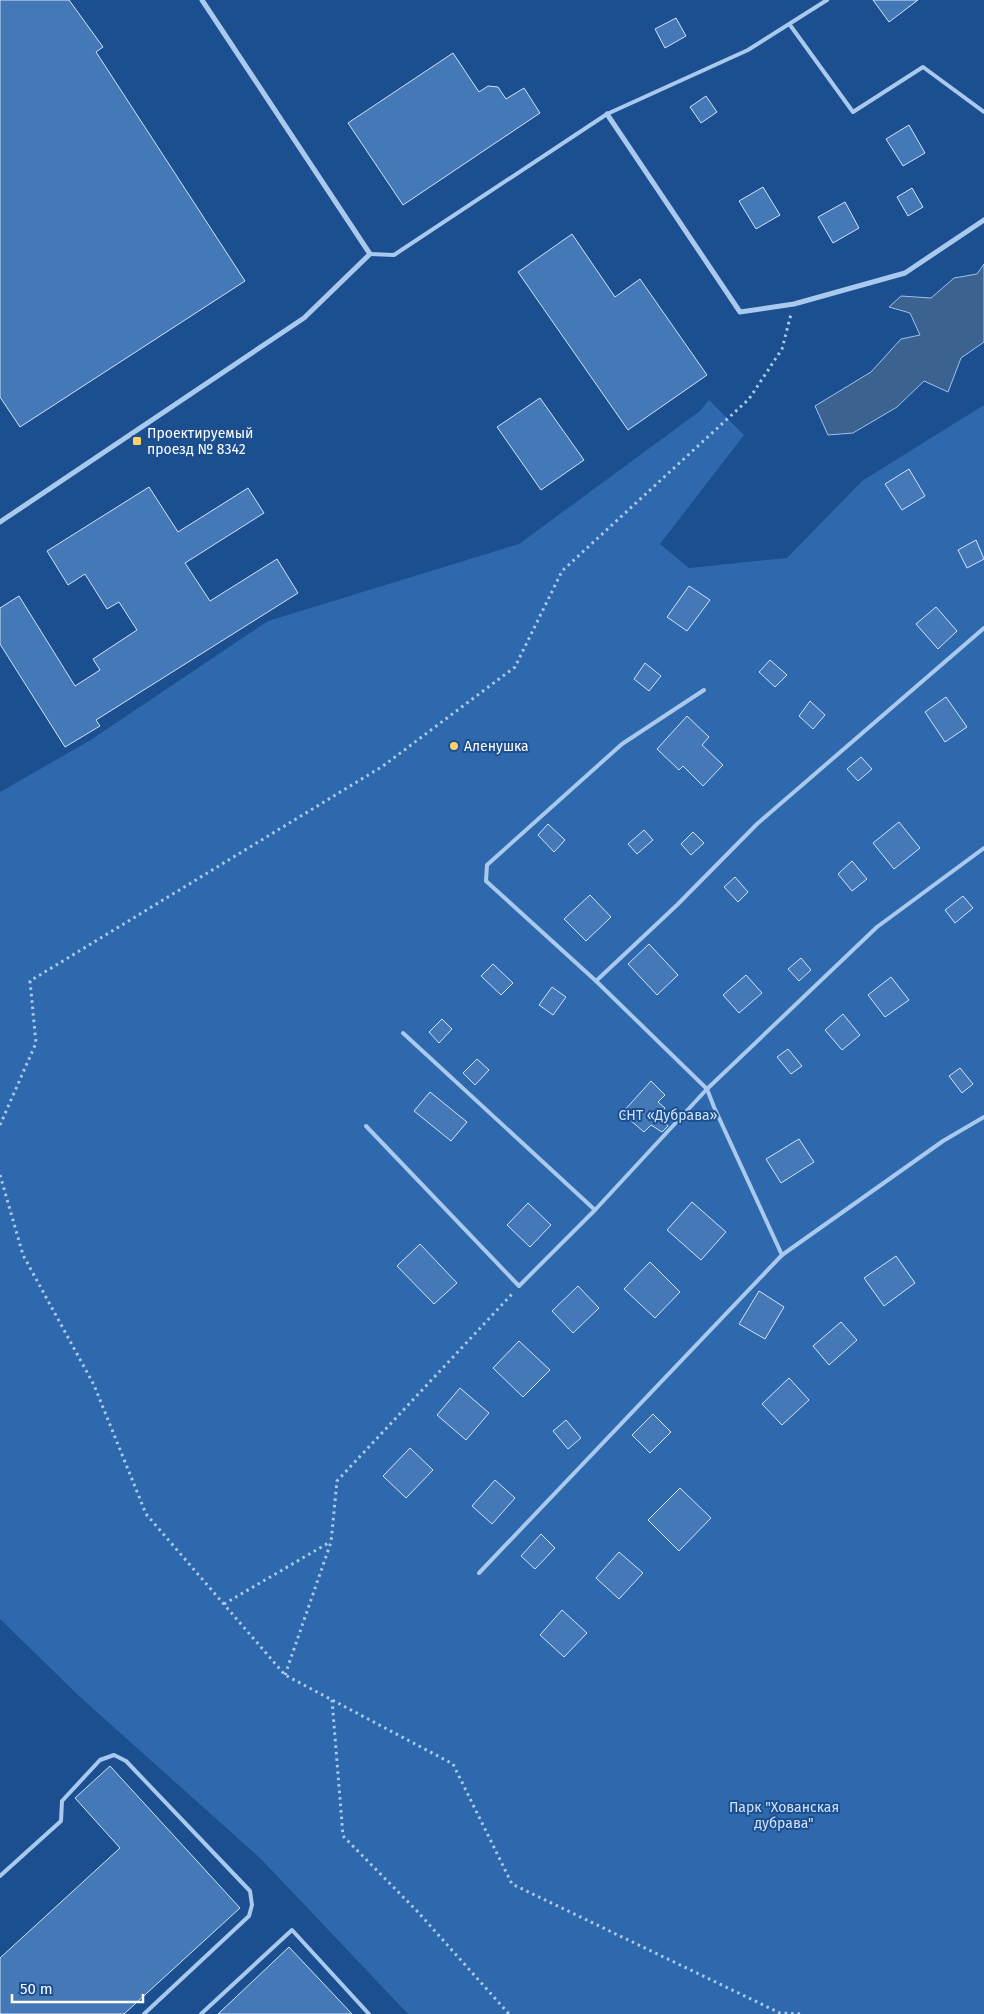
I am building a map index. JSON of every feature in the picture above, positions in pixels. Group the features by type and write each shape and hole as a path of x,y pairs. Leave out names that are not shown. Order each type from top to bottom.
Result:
{"street":[{"path":"0,522 304,318 370,254 202,0"},
{"path":"607,114 740,312 794,304 905,273 984,220"}],"lane":[{"path":"370,254 394,255 607,114 748,50 827,0"},
{"path":"790,25 853,112 923,67 984,112"},
{"path":"596,981 757,824 984,628"},
{"path":"704,690 622,744 488,865 486,881 596,981 707,1089 782,1255"},
{"path":"366,1126 519,1286 595,1210 707,1089 877,927 984,848"},
{"path":"403,1033 595,1210"},
{"path":"479,1573 782,1255 943,1141 984,1117"},
{"path":"0,1876 61,1821 62,1801 100,1760 114,1755 126,1761 250,1891 252,1905 249,1916 144,2014"},
{"path":"201,2014 292,1930 369,2014"}],"path":[{"path":"0,1126 36,1043 30,981 383,766 515,667 562,571 749,399 782,349 794,304"},
{"path":"0,1175 23,1255 94,1385 146,1514 285,1675 452,1764 512,1884 780,2013 801,2014"},
{"path":"285,1675 330,1542 337,1481 519,1286"},
{"path":"224,1604 330,1542"},
{"path":"332,1700 343,1836 417,1911 509,2014"}],"green space":[{"path":"709,400 744,435 660,544 689,568 787,558 862,481 984,405 984,2014 408,2014 261,1859 79,1696 0,1619 0,792 89,741 268,621 519,544 700,411"}],"shaded area":[{"path":"984,264 984,342 961,358 948,392 924,381 897,407 853,433 828,435 815,406 871,372 901,339 920,335 910,313 889,307 901,296 931,298 954,278 977,274"}],"building":[{"path":"0,0 69,0 103,47 96,52 245,281 20,427 0,397"},
{"path":"873,0 918,0 889,22"},
{"path":"676,18 686,36 665,48 655,29"},
{"path":"453,53 479,92 488,86 498,87 506,99 524,88 540,113 403,205 348,123"},
{"path":"706,96 717,112 701,123 690,107"},
{"path":"909,125 925,153 903,166 886,139"},
{"path":"763,187 780,215 756,229 739,201"},
{"path":"912,188 923,207 908,216 897,197"},
{"path":"845,202 859,228 833,243 818,217"},
{"path":"572,234 615,297 640,279 707,375 628,430 518,272"},
{"path":"540,398 584,460 541,490 497,427"},
{"path":"909,469 925,496 902,510 885,484"},
{"path":"149,487 178,532 248,488 264,513 185,563 210,601 277,559 298,593 96,720 100,726 65,747 0,644 0,608 19,596 75,686 100,670 93,659 137,630 119,602 107,609 85,574 68,585 47,551"},
{"path":"976,540 984,559 967,568 958,550"},
{"path":"689,586 710,600 687,631 667,617"},
{"path":"936,607 957,631 938,649 916,624"},
{"path":"770,660 787,675 775,687 759,672"},
{"path":"645,663 661,676 649,691 634,679"},
{"path":"946,697 967,727 945,742 925,712"},
{"path":"810,701 825,715 813,729 799,716"},
{"path":"687,716 709,737 702,745 723,765 703,786 683,766 679,770 657,749"},
{"path":"861,757 872,769 858,781 847,769"},
{"path":"899,822 920,848 894,869 873,843"},
{"path":"548,824 565,840 554,852 538,835"},
{"path":"644,830 653,840 637,854 628,844"},
{"path":"693,832 704,843 691,855 681,844"},
{"path":"852,861 867,879 852,891 838,874"},
{"path":"735,877 748,892 738,902 724,887"},
{"path":"590,895 611,917 586,941 564,919"},
{"path":"963,896 973,908 955,923 945,910"},
{"path":"649,944 678,975 657,995 628,964"},
{"path":"801,958 811,970 799,981 788,969"},
{"path":"493,964 513,983 501,995 481,976"},
{"path":"746,975 762,993 739,1013 723,995"},
{"path":"891,977 909,1000 885,1017 868,995"},
{"path":"552,987 566,997 553,1015 539,1005"},
{"path":"843,1014 860,1035 842,1050 825,1030"},
{"path":"442,1019 452,1029 439,1043 429,1032"},
{"path":"788,1049 802,1066 791,1074 777,1057"},
{"path":"477,1059 489,1070 475,1085 463,1073"},
{"path":"960,1068 973,1084 962,1093 949,1076"},
{"path":"651,1081 665,1095 658,1102 665,1108 659,1115 668,1126 662,1132 651,1125 644,1132 622,1113"},
{"path":"430,1092 467,1122 451,1141 414,1111"},
{"path":"799,1139 814,1162 781,1183 766,1159"},
{"path":"692,1202 726,1232 701,1260 667,1230"},
{"path":"528,1203 551,1225 530,1247 507,1225"},
{"path":"420,1244 457,1283 434,1304 397,1266"},
{"path":"896,1256 915,1283 884,1306 864,1278"},
{"path":"650,1262 680,1292 655,1318 624,1289"},
{"path":"578,1286 599,1308 573,1333 552,1311"},
{"path":"759,1291 784,1307 765,1339 739,1324"},
{"path":"841,1322 857,1340 829,1365 813,1346"},
{"path":"519,1341 550,1370 523,1397 493,1368"},
{"path":"789,1378 809,1400 782,1425 762,1404"},
{"path":"460,1388 489,1413 466,1440 437,1415"},
{"path":"653,1414 671,1432 650,1453 632,1435"},
{"path":"566,1420 581,1438 568,1449 553,1431"},
{"path":"410,1448 433,1470 406,1498 383,1476"},
{"path":"495,1480 515,1498 492,1524 472,1506"},
{"path":"680,1488 711,1518 679,1551 648,1520"},
{"path":"541,1534 555,1548 535,1569 521,1556"},
{"path":"619,1552 643,1573 619,1599 596,1578"},
{"path":"562,1610 587,1633 564,1657 540,1635"},
{"path":"110,1766 240,1908 124,2014 0,2014 0,1958 120,1848 75,1798"},
{"path":"289,1947 352,2014 218,2014"}],"place":[{"name":"Проектируемый проезд № 8342","path":"137,441"},
{"name":"Аленушка","path":"454,746"}],"park label":[{"name":"СНТ «Дубрава»","path":"668,1115"},
{"name":"Парк \"Хованская дубрава\"","path":"784,1815"}]}
